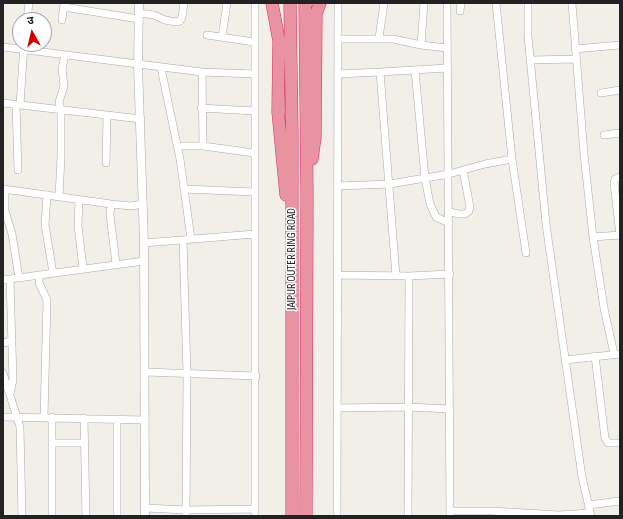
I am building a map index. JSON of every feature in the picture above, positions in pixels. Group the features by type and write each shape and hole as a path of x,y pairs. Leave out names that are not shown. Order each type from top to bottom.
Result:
{"highway":[{"path":"272,3 279,40 278,112 293,254"},
{"name":"JAIPUR OUTER RING ROAD","path":"290,3 293,254 292,516"},
{"path":"305,3 308,194"},
{"path":"308,194 315,137 316,14 320,3"},
{"name":"JAIPUR OUTER RING ROAD","path":"306,516 308,194"}],"street":[{"path":"139,3 138,65 144,243 145,512 255,513 255,3"},
{"path":"62,20 64,5 139,16 154,15 165,20 176,22 182,17 184,3"},
{"path":"222,37 227,3"},
{"path":"337,516 338,3"},
{"path":"379,38 384,3"},
{"path":"421,45 424,3"},
{"path":"447,3 450,274 450,514 481,513 543,515 590,511 620,501"},
{"path":"460,11 461,3"},
{"path":"496,3 512,159 526,253"},
{"path":"528,3 530,60 546,224 582,477 590,511"},
{"path":"565,360 617,354 604,308 593,237 575,50 572,3"},
{"path":"207,35 254,42"},
{"path":"338,39 379,38 405,40 421,45 447,48"},
{"path":"575,50 620,45"},
{"path":"18,170 18,105 23,52"},
{"path":"50,52 161,68 202,72 254,74"},
{"path":"59,197 61,110 59,102 64,86 62,69 65,55"},
{"path":"530,60 576,59"},
{"path":"161,68 177,146 191,239"},
{"path":"338,74 447,68"},
{"path":"415,70 425,178 432,212 436,217 449,223"},
{"path":"202,72 201,108 203,146"},
{"path":"380,72 390,184 396,276"},
{"path":"601,93 620,90"},
{"path":"3,103 141,119"},
{"path":"201,108 254,111"},
{"path":"106,163 107,116"},
{"path":"604,135 620,132"},
{"path":"177,146 203,146 254,153"},
{"path":"338,186 390,184 448,174 512,159"},
{"path":"449,212 465,214 469,211 470,207 464,170"},
{"path":"593,237 620,235 614,182 615,179 620,177"},
{"path":"19,278 12,234 5,210 4,189 111,204 131,206 143,204"},
{"path":"184,190 254,192"},
{"path":"47,195 45,225 53,273"},
{"path":"79,200 78,226 83,268"},
{"path":"111,204 110,215 116,264"},
{"path":"144,243 255,234"},
{"path":"183,240 187,374 186,513"},
{"path":"10,394 14,380 7,279 144,261"},
{"path":"337,276 408,276 450,274"},
{"path":"40,275 41,288 47,300 44,418"},
{"path":"408,276 408,516"},
{"path":"3,343 12,341"},
{"path":"595,356 605,438 608,442 620,443"},
{"path":"145,372 256,376"},
{"path":"3,373 18,417 22,516"},
{"path":"337,408 408,407 450,409"},
{"path":"3,417 145,420"},
{"path":"52,418 52,516"},
{"path":"84,418 86,516"},
{"path":"117,419 117,516"},
{"path":"52,443 85,443"}]}
